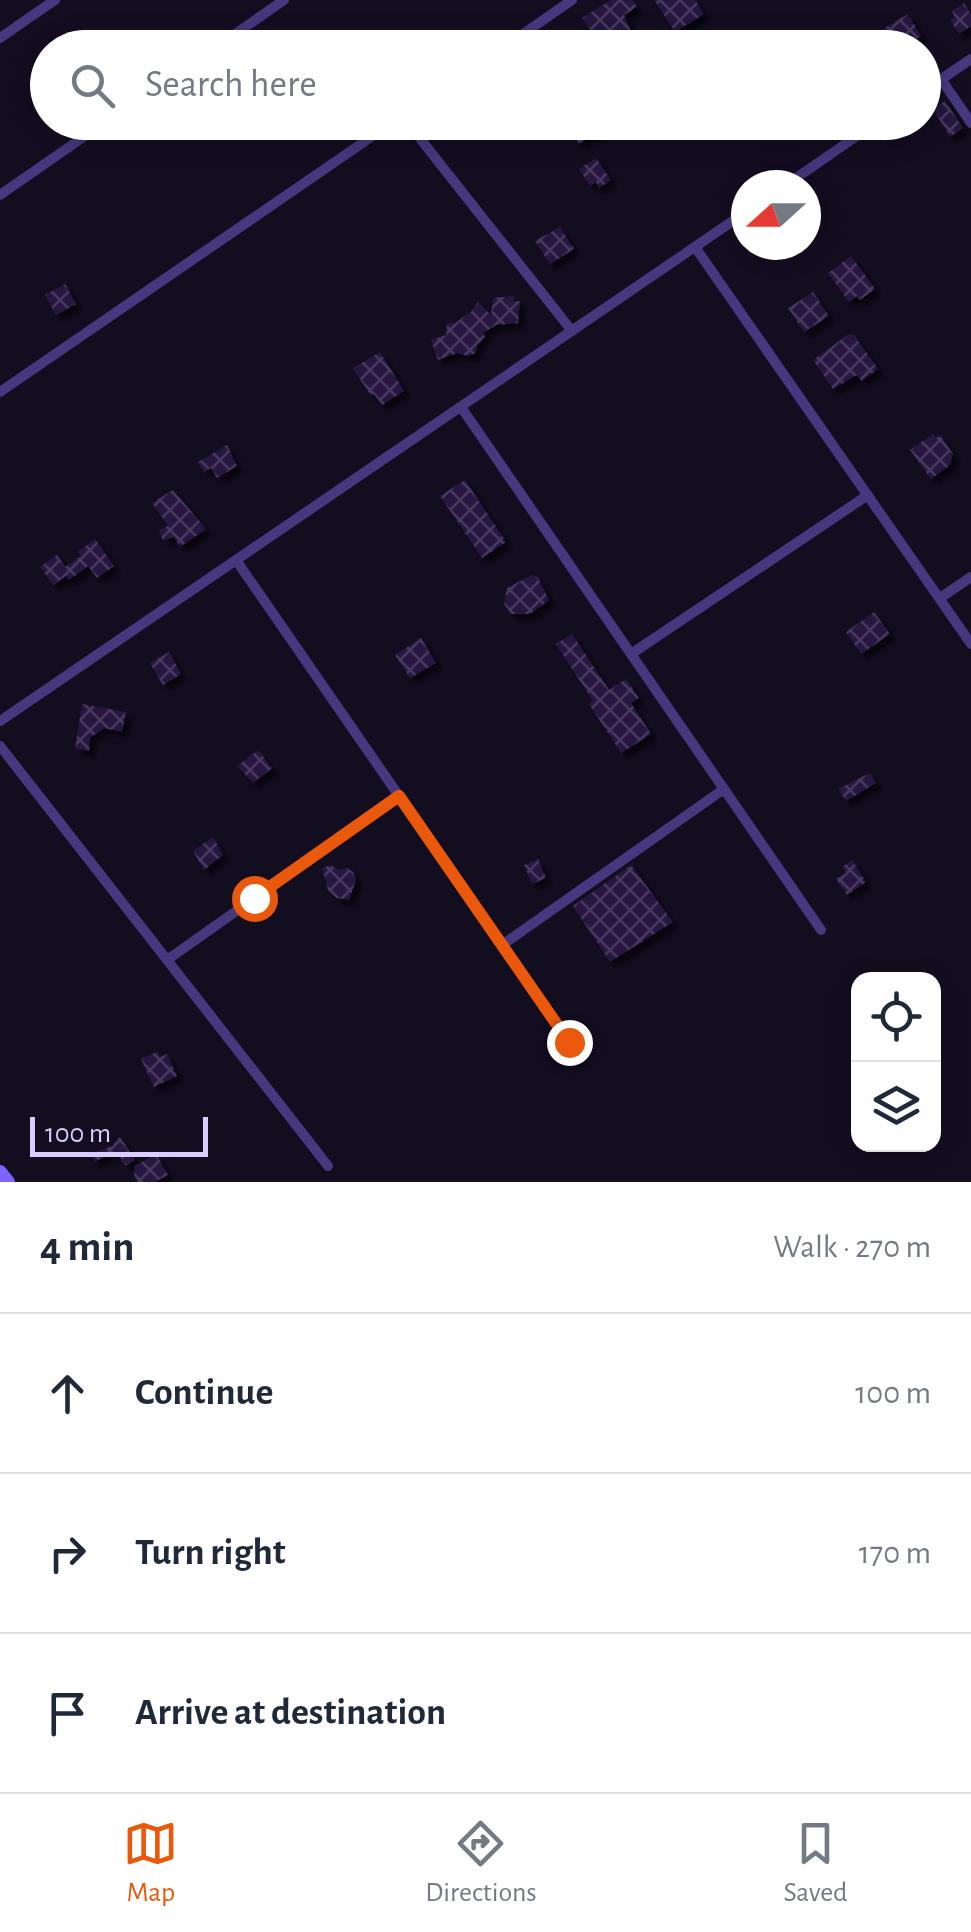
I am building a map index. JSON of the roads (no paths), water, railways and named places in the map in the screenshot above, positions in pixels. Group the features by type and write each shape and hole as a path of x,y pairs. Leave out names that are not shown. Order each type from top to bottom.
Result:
{"main road":[{"path":"0,1172 8,1182"}],"street":[{"path":"0,38 55,0"},
{"path":"241,30 284,0"},
{"path":"529,30 572,0"},
{"path":"971,59 941,79 971,123"},
{"path":"0,195 80,140"},
{"path":"0,392 368,140"},
{"path":"421,140 572,331"},
{"path":"808,170 851,140"},
{"path":"0,721 731,222"},
{"path":"695,247 971,644"},
{"path":"461,407 821,930"},
{"path":"631,654 868,495"},
{"path":"236,560 569,1042"},
{"path":"940,598 971,577"},
{"path":"0,746 328,1166"},
{"path":"502,945 724,788"},
{"path":"167,960 399,796"}]}
